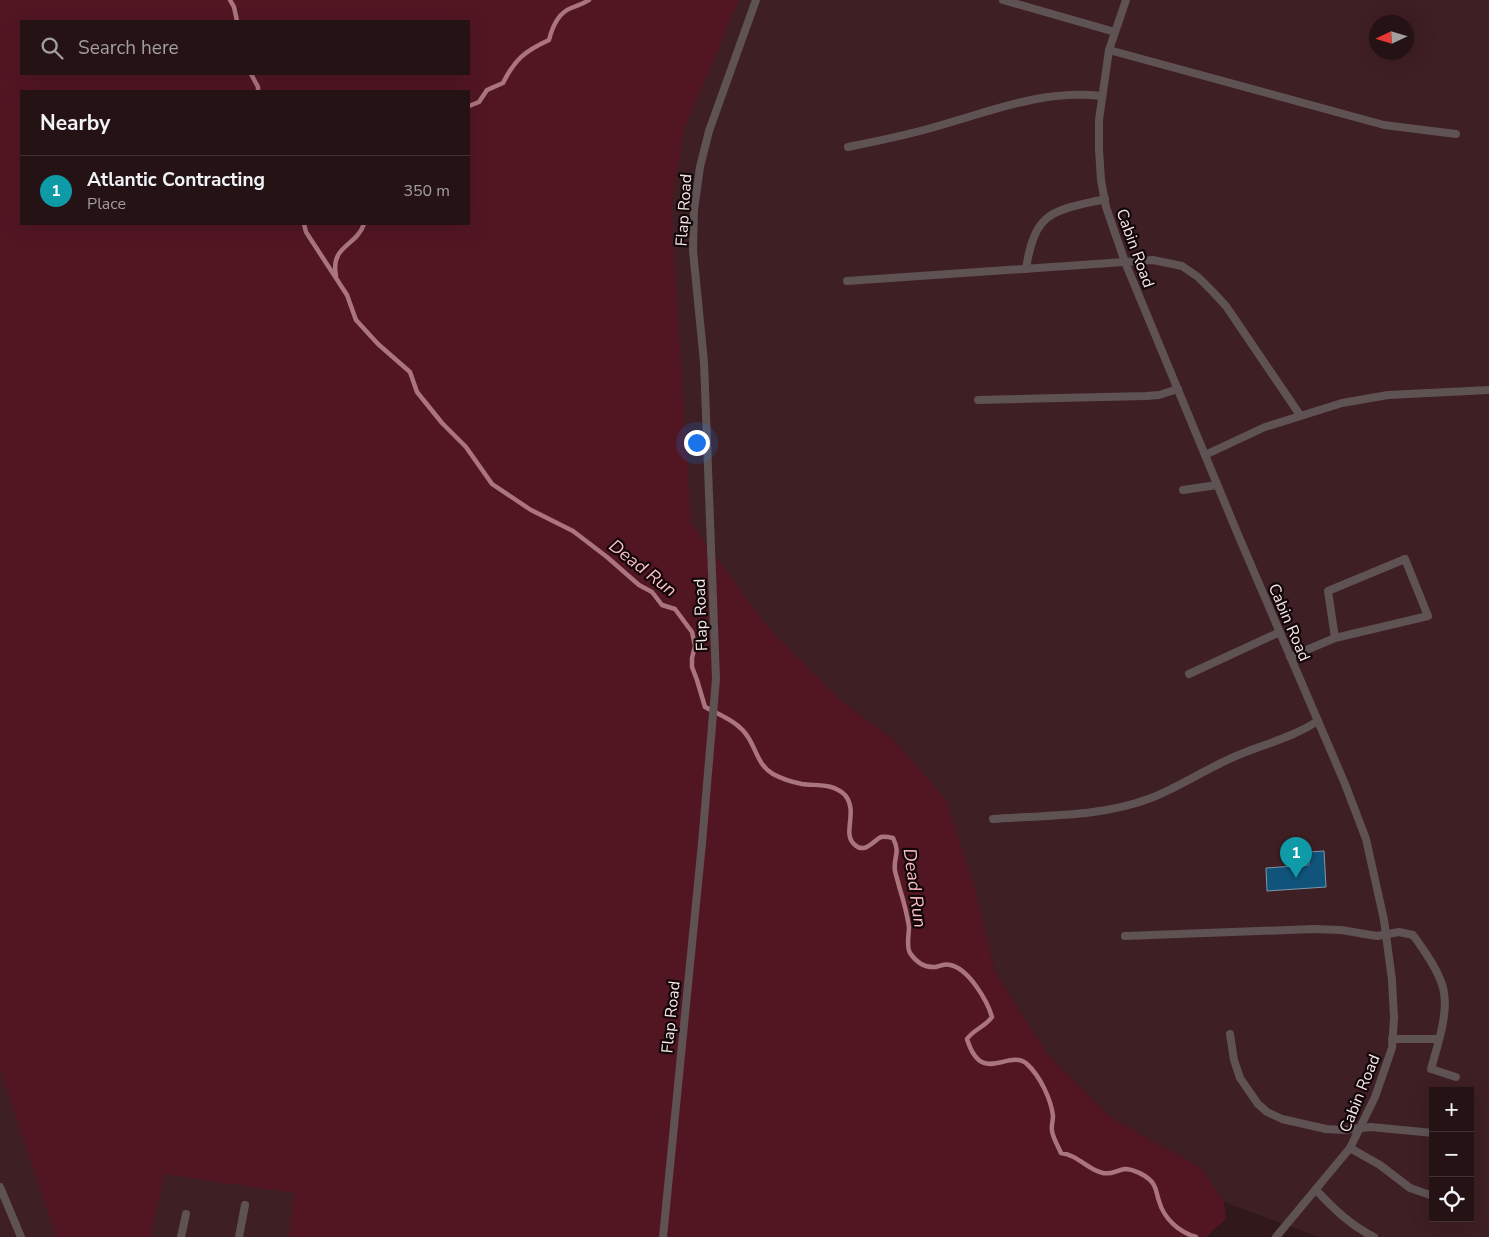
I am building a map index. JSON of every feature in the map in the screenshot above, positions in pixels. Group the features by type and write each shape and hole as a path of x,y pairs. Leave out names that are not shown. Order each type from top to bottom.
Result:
{"lane":[{"name":"Flap Road","path":"663,1237 715,702 715,629 704,362 693,251 694,210 700,167 709,131 756,0"},
{"path":"1003,0 1115,32"},
{"name":"Cabin Road","path":"1126,0 1109,50 1102,96 1099,149 1105,199 1125,262 1366,838 1376,879 1392,980 1394,1018 1392,1048 1382,1080 1350,1148 1276,1237"},
{"path":"1109,50 1384,125 1456,134"},
{"path":"848,148 938,126 1013,103 1048,96 1081,93 1102,96"},
{"path":"1026,269 1029,249 1046,217 1060,209 1105,199"},
{"path":"847,281 1153,260 1182,266 1198,277 1226,306 1300,415"},
{"path":"978,400 1146,396 1159,395 1178,389"},
{"path":"1204,454 1265,427 1342,404 1388,395 1489,390"},
{"path":"1183,490 1217,485"},
{"path":"1290,657 1335,638 1428,616 1405,559 1328,590 1335,638"},
{"path":"1189,674 1280,632"},
{"path":"993,819 1090,812 1128,805 1174,788 1239,754 1301,732 1318,721"},
{"path":"1126,936 1314,929 1341,930 1377,936 1399,932 1412,935 1440,978 1444,992 1445,1005 1431,1069 1456,1077"},
{"path":"1230,1034 1234,1060 1240,1078 1258,1104 1267,1112 1282,1119 1326,1130 1383,1128 1429,1134"},
{"path":"1392,1039 1438,1039"},
{"path":"1350,1148 1380,1165 1410,1188 1429,1195"},
{"path":"0,1187 21,1237"},
{"path":"1316,1190 1339,1214 1358,1229 1374,1237"},
{"path":"239,1237 245,1205"},
{"path":"181,1237 186,1214"}],"shaded area":[{"path":"0,0 1489,0 1489,1237 1319,1237 1224,1202 1201,1168 1112,1118 1047,1054 995,972 973,882 945,800 895,741 840,700 766,625 721,565 671,1237 0,1237"},
{"path":"0,0 739,0 685,127 671,206 691,523 766,625 840,700 895,741 946,800 973,882 995,972 1047,1054 1112,1118 1201,1168 1224,1202 1226,1219 1206,1237 289,1237 294,1193 164,1174 151,1237 56,1237 0,1070"}],"building":[{"path":"1324,851 1326,887 1267,891 1266,868 1309,865 1309,852"}],"waterway":[{"name":"Dead Run","path":"230,0 234,7 237,20"},
{"path":"470,106 479,102 487,90 503,83 516,62 527,52 549,40 554,26 562,13 589,0"},
{"name":"Dead Run","path":"252,75 258,90"},
{"name":"Dead Run","path":"304,225 306,232 347,295 356,320 378,344 410,372 417,392 442,423 466,447 492,484 531,510 573,531 639,585 652,592 662,605 675,609 692,632 695,646 692,667 705,707 740,727 748,737 761,762 773,774 798,783 835,788 845,795 849,802 851,815 849,835 855,845 862,848 869,846 881,837 893,838 897,852 895,871 909,927 908,944 910,953 918,962 925,965 936,967 948,964 957,967 970,978 981,994 992,1017 967,1039 973,1053 980,1061 988,1064 1012,1060 1020,1060 1027,1064 1040,1081 1047,1095 1052,1109 1054,1139 1061,1153 1067,1154 1092,1169 1103,1173 1128,1169 1145,1176 1154,1185 1161,1208 1168,1219 1184,1232 1196,1237"},
{"path":"336,276 335,266 340,252 360,232 364,225"}],"place":[{"name":"Atlantic Contracting","path":"1296,878"}]}
